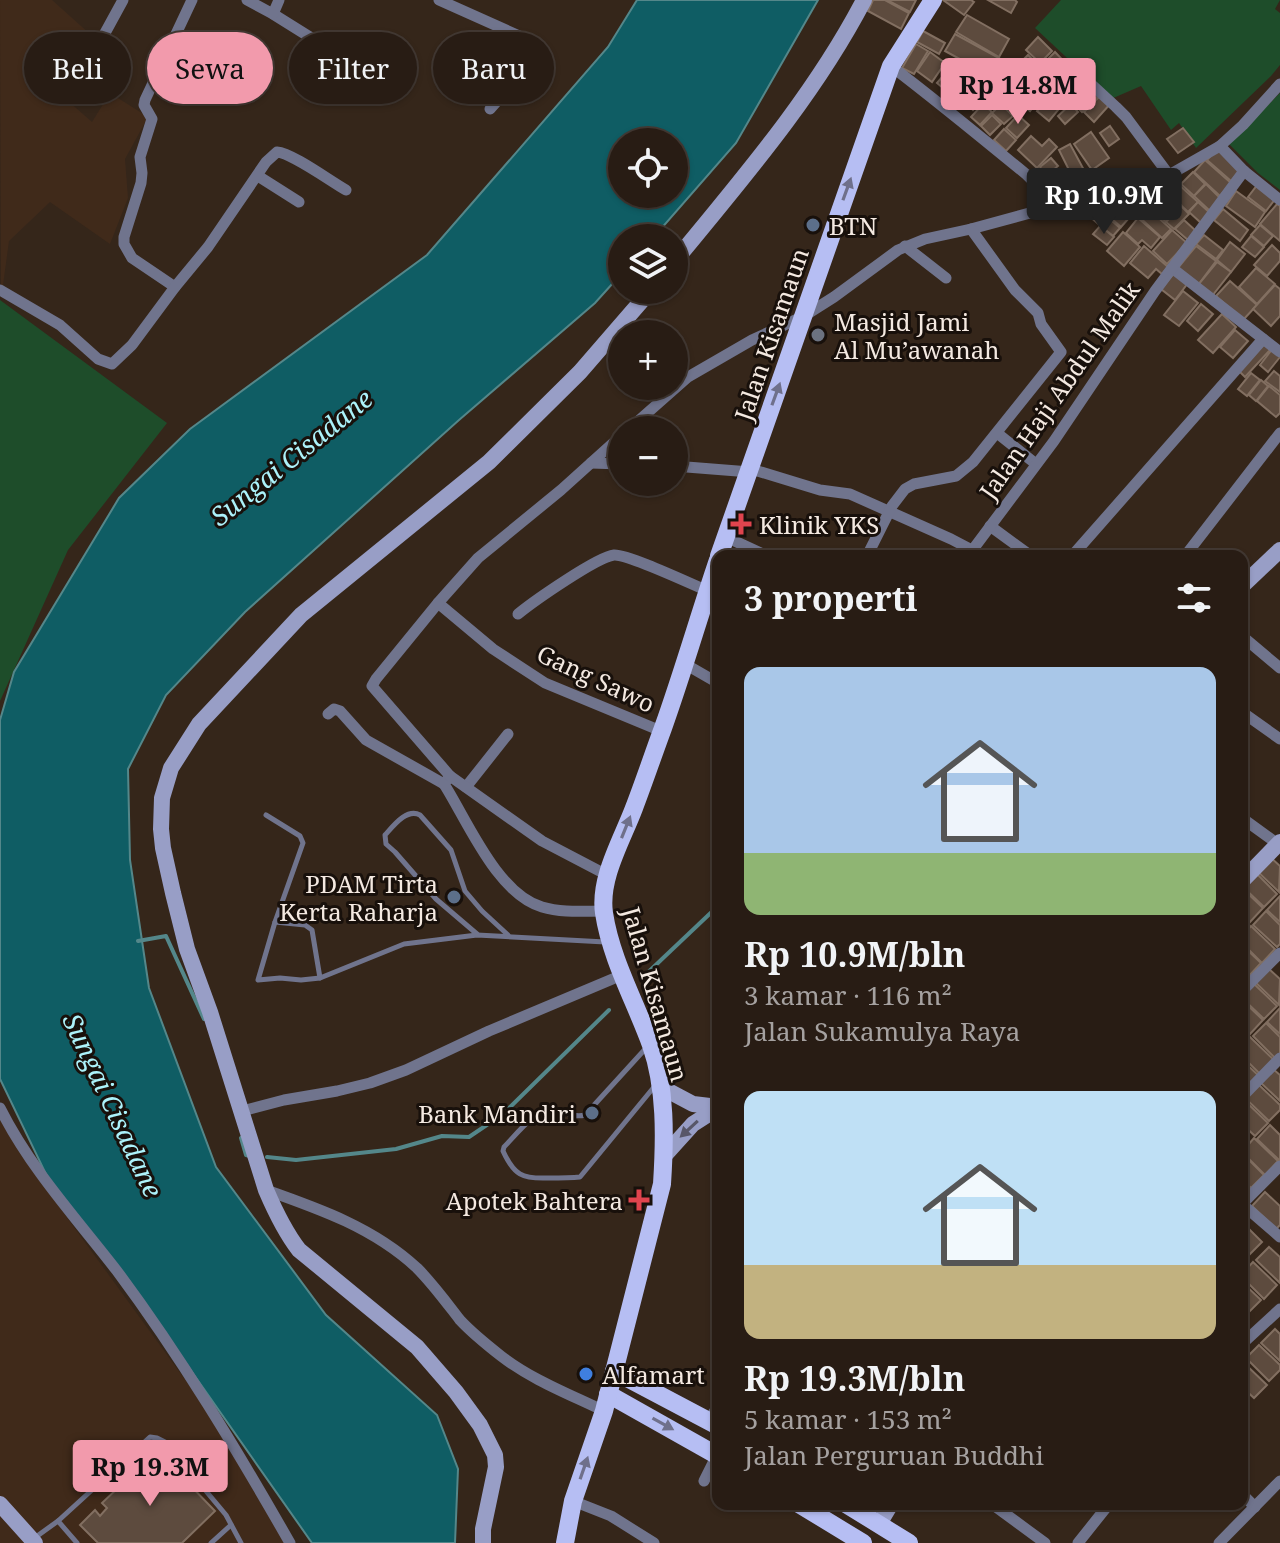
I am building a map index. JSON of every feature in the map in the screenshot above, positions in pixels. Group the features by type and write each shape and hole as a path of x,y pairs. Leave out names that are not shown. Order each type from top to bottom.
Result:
{"main road":[{"name":"Jalan Kisamaun","path":"722,550 891,66 933,0"},
{"name":"Jalan Kisamaun","path":"565,1543 573,1501 614,1371 662,1184 665,1155 660,1084 650,1044 622,975 604,911 607,875 711,598"},
{"path":"614,1371 712,1416"},
{"path":"606,1402 712,1453"},
{"path":"809,1510 863,1543"},
{"path":"856,1510 909,1543"}],"street":[{"path":"106,32 123,0"},
{"path":"175,287 132,258 125,249 124,237 141,183 140,157 152,119 144,105 145,100 192,0"},
{"path":"247,0 302,32"},
{"path":"273,14 279,0"},
{"path":"439,0 535,43 539,49 539,54 490,109"},
{"path":"688,244 790,117 864,0"},
{"path":"891,66 1027,175 1048,209"},
{"path":"1071,78 1090,83 1116,107 1169,175"},
{"path":"644,416 688,377 752,340 804,316 905,246 1169,175 1220,146 1280,84"},
{"path":"1220,146 1244,171 1280,200"},
{"path":"0,290 60,325 98,359 112,364 132,345 208,247 266,162 277,152 283,152 346,190"},
{"name":"Jalan Haji Abdul Malik","path":"972,550 1244,171"},
{"path":"258,176 299,202"},
{"path":"870,550 905,489 914,484 956,476 973,462 1061,352 1041,324 1038,313 1015,290 971,229"},
{"path":"905,246 946,278"},
{"path":"1172,268 1279,348"},
{"path":"483,1543 496,1467 495,1455 480,1425 417,1347 299,1250 278,1218 187,949 166,861 161,829 162,798 171,768 199,724 301,615 489,462 580,372 639,304"},
{"path":"1077,550 1263,339"},
{"path":"997,433 1036,464"},
{"path":"1190,550 1280,433"},
{"path":"604,911 561,911 537,905 501,875 487,858 447,780 372,686 478,558 608,448"},
{"path":"591,463 608,464"},
{"path":"688,467 750,471 820,490 850,494 951,539 966,550"},
{"path":"990,526 1023,550"},
{"path":"726,537 754,550"},
{"path":"1248,580 1280,550"},
{"path":"518,614 592,565 614,555 631,559 711,598"},
{"name":"Gang Sawo","path":"438,603 493,649 545,683 661,731"},
{"path":"1248,641 1280,668"},
{"path":"685,664 712,680"},
{"path":"328,714 334,709 340,711 366,740 466,787 542,841 607,875"},
{"path":"1248,716 1280,739"},
{"path":"466,787 508,734"},
{"path":"1248,822 1279,843 1248,875"},
{"path":"1248,985 1280,953"},
{"path":"242,1111 370,1083 622,975"},
{"path":"1248,1091 1280,1058"},
{"path":"660,1084 693,1104 712,1107"},
{"path":"0,1108 31,1159 117,1272 180,1362 249,1470 290,1543"},
{"path":"665,1155 693,1124 712,1112"},
{"path":"1248,1198 1280,1166"},
{"path":"266,1190 335,1215 381,1240 419,1270 462,1322 503,1357 556,1389 606,1402"},
{"path":"1248,1209 1280,1237"},
{"path":"1248,1338 1280,1309"},
{"path":"704,1481 712,1465"},
{"path":"1219,1543 1280,1481"},
{"path":"1248,1500 1255,1507"},
{"path":"573,1501 611,1516 654,1543"},
{"path":"0,1504 34,1541"},
{"path":"879,1524 887,1510"},
{"path":"1000,1510 1045,1543"},
{"path":"1078,1543 1104,1510"}],"lane":[{"path":"477,935 436,899 386,844 385,835 410,813 420,815 451,850 465,891 510,936"},
{"path":"266,815 297,834 303,843 258,980 320,978 404,944 477,935 611,943"},
{"path":"275,922 305,925 312,930 320,978"},
{"path":"650,1044 585,1115 576,1117 549,1108 540,1111 503,1151 518,1174 529,1179 580,1177 660,1084"},
{"path":"34,1541 150,1437 165,1442 226,1515 241,1543"},
{"path":"58,1521 77,1543"},
{"path":"211,1543 231,1525"}],"shaded area":[{"path":"0,0 52,0 88,32 24,32 24,104 71,104 92,122 103,104 127,104 148,117 125,159 128,198 110,244 50,202 9,241 1,300"},
{"path":"0,1120 205,1407 295,1543 0,1543"}],"green space":[{"path":"1061,0 1280,0 1275,9 1280,13 1280,65 1196,148 1179,123 1171,130 1141,86 1111,99 1035,28"},
{"path":"1280,93 1280,190 1229,144"},
{"path":"0,300 167,423 68,550 0,701"}],"water":[{"name":"Sungai Cisadane","path":"637,0 818,0 736,143 688,198 688,128 608,128 608,208 679,208 665,224 608,224 608,289 245,612 166,695 128,769 130,860 149,988 216,1167 326,1315 437,1415 458,1469 455,1543 312,1543 114,1261 56,1195 0,1079 0,720 14,672 119,498 190,429 427,255 608,47"}],"building":[{"path":"873,0 885,0 909,13 901,29 868,11"},
{"path":"887,0 916,0 910,12"},
{"path":"943,0 971,0 974,2 964,15"},
{"path":"988,0 1015,0 1017,2 1011,13"},
{"path":"967,15 1009,39 999,57 956,32"},
{"path":"923,31 945,43 939,54 917,42"},
{"path":"955,34 999,58 989,75 945,51"},
{"path":"1038,37 1052,51 1040,63 1026,50"},
{"path":"916,44 928,51 914,74 902,68"},
{"path":"930,52 945,63 932,82 917,71"},
{"path":"1055,52 1071,69 1059,81 1043,64"},
{"path":"1028,55 1037,64 1023,79 1013,70"},
{"path":"1041,66 1054,79 1045,87 1032,74"},
{"path":"951,67 972,86 958,101 937,83"},
{"path":"1038,82 1047,90 1030,111 1020,103"},
{"path":"1003,84 1018,99 1007,109 993,95"},
{"path":"981,86 989,94 973,110 965,102"},
{"path":"1090,87 1098,96 1082,112 1073,103"},
{"path":"1051,94 1063,104 1049,121 1037,111"},
{"path":"1102,94 1111,103 1094,122 1084,112"},
{"path":"983,104 992,112 980,125 971,117"},
{"path":"1001,104 1013,116 1004,124 992,113"},
{"path":"1071,104 1078,112 1065,124 1058,116"},
{"path":"992,115 1001,124 990,135 981,126"},
{"path":"1018,115 1029,125 1017,138 1006,128"},
{"path":"1110,126 1119,139 1109,146 1100,133"},
{"path":"1183,128 1194,142 1178,153 1167,139"},
{"path":"1004,129 1016,140 1006,151 994,140"},
{"path":"1091,132 1109,158 1092,170 1074,144"},
{"path":"1031,136 1042,146 1049,139 1057,147 1037,168 1018,150"},
{"path":"1070,144 1084,170 1072,176 1059,150"},
{"path":"1218,148 1241,170 1231,181 1207,160"},
{"path":"1051,158 1058,166 1046,176 1040,167"},
{"path":"1205,160 1231,183 1220,196 1194,172"},
{"path":"1059,171 1066,185 1054,191 1047,177"},
{"path":"1193,172 1205,184 1194,196 1181,184"},
{"path":"1178,184 1198,202 1188,212 1169,194"},
{"path":"1206,184 1221,199 1210,211 1194,196"},
{"path":"1258,184 1276,198 1266,211 1248,197"},
{"path":"1141,185 1148,193 1133,205 1127,197"},
{"path":"1161,188 1169,196 1155,211 1146,203"},
{"path":"1236,191 1265,212 1255,227 1226,206"},
{"path":"1120,196 1136,210 1121,227 1101,209 1110,199 1114,203"},
{"path":"1170,196 1181,205 1166,222 1155,212"},
{"path":"1198,202 1210,213 1201,223 1189,212"},
{"path":"1277,204 1280,206 1280,241 1260,224"},
{"path":"1144,205 1171,229 1162,238 1136,214"},
{"path":"1181,206 1189,214 1174,229 1166,222"},
{"path":"1096,207 1120,228 1113,236 1089,216"},
{"path":"1223,209 1248,230 1240,241 1214,220"},
{"path":"1138,218 1160,237 1151,248 1142,240 1138,244 1126,233"},
{"path":"1184,220 1196,231 1188,240 1175,229"},
{"path":"1260,225 1273,236 1264,246 1251,235"},
{"path":"1100,226 1114,237 1107,245 1093,234"},
{"path":"1172,230 1187,243 1167,264 1153,251"},
{"path":"1123,232 1140,247 1124,266 1107,251"},
{"path":"1204,235 1223,250 1216,259 1196,244"},
{"path":"1251,236 1264,247 1255,257 1242,247"},
{"path":"1230,242 1245,254 1231,272 1217,260"},
{"path":"1272,245 1280,253 1280,261 1267,276 1254,265"},
{"path":"1144,246 1168,267 1162,274 1156,269 1148,278 1130,263"},
{"path":"1196,246 1216,261 1198,285 1177,269"},
{"path":"1217,262 1231,272 1212,296 1198,285"},
{"path":"1256,268 1275,284 1257,304 1239,287"},
{"path":"1175,272 1188,283 1175,300 1161,289"},
{"path":"1230,281 1257,305 1243,320 1216,296"},
{"path":"1275,285 1280,289 1280,316 1271,326 1253,309"},
{"path":"1183,291 1198,303 1179,326 1164,315"},
{"path":"1201,304 1213,314 1198,331 1187,321"},
{"path":"1222,314 1236,327 1213,353 1198,340"},
{"path":"1235,330 1248,341 1233,358 1220,347"},
{"path":"1264,344 1270,350 1245,377 1239,371"},
{"path":"1273,348 1280,357 1268,372 1260,365"},
{"path":"1274,371 1280,376 1280,392 1265,381"},
{"path":"1251,373 1260,380 1247,396 1238,389"},
{"path":"1261,380 1268,386 1256,401 1249,395"},
{"path":"1269,386 1280,395 1280,413 1276,417 1257,401"},
{"path":"1268,855 1280,866 1279,892 1255,869"},
{"path":"1254,871 1277,894 1264,907 1248,892 1248,878"},
{"path":"1248,894 1263,908 1250,922 1248,920"},
{"path":"1280,896 1280,922 1267,910"},
{"path":"1266,911 1280,925 1280,944 1277,947 1253,925"},
{"path":"1251,926 1275,949 1262,963 1248,949 1248,929"},
{"path":"1248,951 1261,963 1248,977"},
{"path":"1268,968 1280,979 1279,1005 1255,982"},
{"path":"1253,983 1277,1006 1264,1019 1248,1004 1248,988"},
{"path":"1248,1006 1263,1020 1250,1034 1248,1032"},
{"path":"1280,1008 1280,1034 1267,1022"},
{"path":"1266,1023 1280,1037 1280,1056 1276,1059 1253,1036"},
{"path":"1250,1037 1274,1060 1260,1074 1248,1062"},
{"path":"1248,1066 1259,1076 1248,1087"},
{"path":"1273,1069 1280,1075 1280,1101 1260,1082"},
{"path":"1258,1084 1280,1105 1280,1110 1269,1121 1248,1101 1248,1095"},
{"path":"1248,1104 1268,1123 1255,1136 1248,1130"},
{"path":"1270,1125 1280,1135 1280,1161 1257,1139"},
{"path":"1254,1138 1278,1161 1265,1175 1248,1158 1248,1145"},
{"path":"1248,1159 1264,1175 1251,1188 1248,1185"},
{"path":"1265,1192 1280,1206 1280,1225 1276,1229 1252,1206"},
{"path":"1248,1228 1262,1242 1248,1254"},
{"path":"1269,1247 1280,1257 1280,1283 1256,1260"},
{"path":"1253,1262 1277,1285 1264,1299 1248,1283 1248,1267"},
{"path":"1248,1288 1261,1300 1248,1313"},
{"path":"1275,1329 1280,1334 1280,1361 1261,1343"},
{"path":"1259,1345 1280,1365 1280,1370 1269,1381 1248,1360"},
{"path":"1248,1367 1267,1385 1254,1398 1248,1392"},
{"path":"157,1451 215,1511 182,1543 98,1543 80,1525 95,1510 100,1516 107,1508 102,1503"}],"waterway":[{"path":"642,978 712,912"},
{"path":"138,941 166,936 204,1019"},
{"path":"267,1157 296,1160 396,1149 442,1136 469,1137 503,1114 609,1010"},
{"path":"241,1138 246,1155 250,1156"}],"place":[{"name":"BTN","path":"813,225"},
{"name":"Masjid Jami Al Mu’awanah","path":"818,335"},
{"name":"Klinik YKS","path":"741,524"},
{"name":"PDAM Tirta Kerta Raharja","path":"454,897"},
{"name":"Bank Mandiri","path":"592,1113"},
{"name":"Apotek Bahtera","path":"639,1200"},
{"name":"Alfamart","path":"586,1374"}]}
